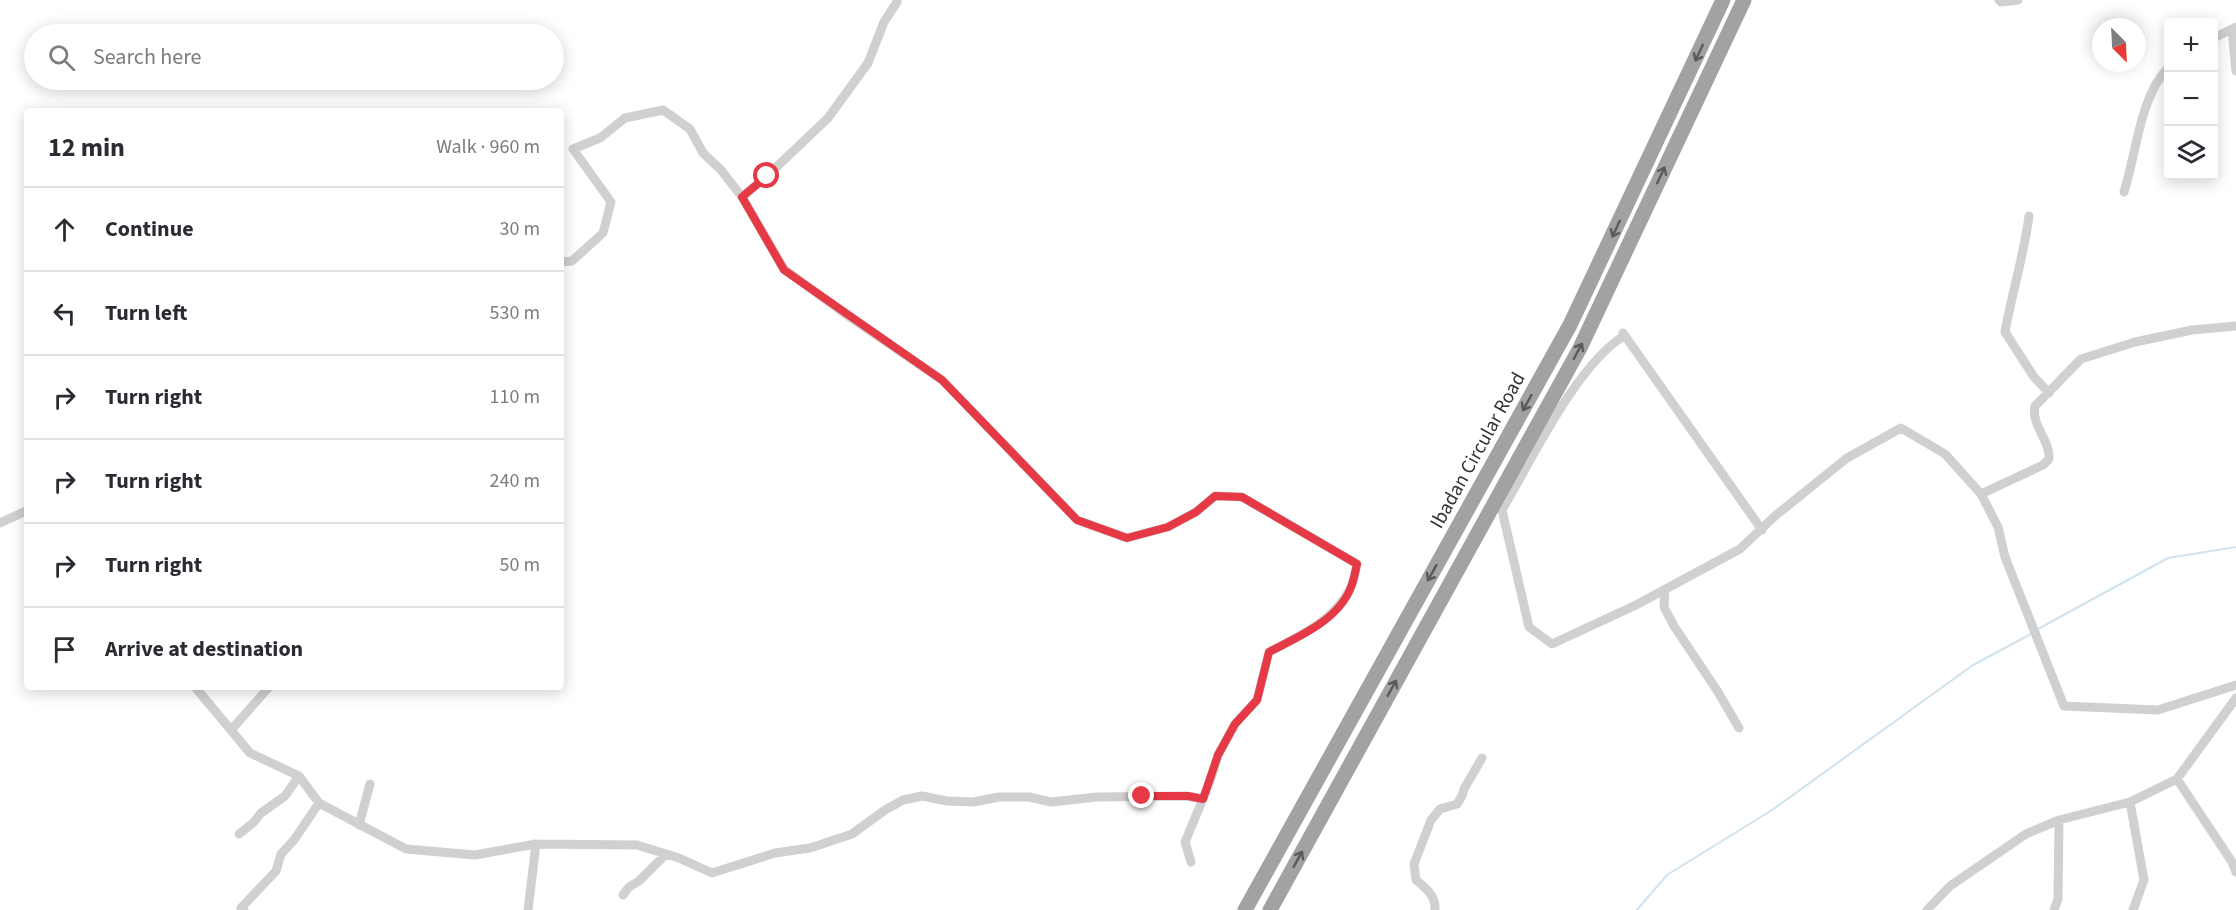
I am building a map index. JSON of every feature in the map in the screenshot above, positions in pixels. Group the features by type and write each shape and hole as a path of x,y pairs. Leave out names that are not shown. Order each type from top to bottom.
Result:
{"highway":[{"name":"Ibadan Circular Road","path":"1245,910 1570,325 1723,0"},
{"name":"Ibadan Circular Road","path":"1270,910 1580,348 1744,0"}],"street":[{"path":"742,197 828,118 868,63 884,22 897,0"},
{"path":"1999,0 2001,2 2018,0"},
{"path":"2218,36 2234,28 2236,71"},
{"path":"2124,192 2149,102 2164,72"},
{"path":"564,262 572,261 603,233 611,202 573,149 600,138 624,118 663,110 690,129 703,153 721,170 742,197 784,270 942,380 1077,520 1127,538 1168,527 1196,512 1215,496 1242,497 1357,564 1351,589 1337,608 1315,628 1269,652 1257,700 1235,724 1218,755 1185,842 1191,862"},
{"path":"2029,216 2024,254 2011,298 2005,332 2034,377 2049,393"},
{"path":"1981,494 2043,465 2049,459 2050,450 2034,421 2034,406 2081,358 2135,342 2192,330 2236,326"},
{"path":"1762,530 1624,335 1587,370 1502,510 1529,627 1552,644 1665,589 1740,549 1762,530 1775,516 1847,458 1900,428 1945,454 1981,494 1998,527 2005,557 2037,644 2064,706 2158,710 2236,685"},
{"path":"0,523 24,512"},
{"path":"1665,589 1664,607 1674,626 1739,728"},
{"path":"198,690 250,753 299,776 319,803 406,849 475,855 536,844 637,845 712,873 775,853 810,849 852,834 903,800 922,796 947,801 973,802 999,797 1029,797 1052,802 1097,797 1188,796 1203,799"},
{"path":"232,729 266,690"},
{"path":"1927,910 1950,886 2026,834 2059,820 2130,802 2177,779 2236,698"},
{"path":"1435,910 1436,904 1430,892 1416,880 1414,864 1431,820 1440,809 1456,804 1482,758"},
{"path":"239,834 261,813 285,796 299,776"},
{"path":"2177,779 2232,862 2236,872"},
{"path":"358,825 370,784"},
{"path":"2130,802 2144,880 2133,910"},
{"path":"241,909 276,871 281,854 294,840 319,803"},
{"path":"2054,910 2058,899 2059,820"},
{"path":"528,910 536,844"},
{"path":"623,895 666,854"}],"waterway":[{"path":"2038,629 2168,558 2236,547"},
{"path":"1637,910 1667,875 1772,810 1973,665 2031,634"}],"route":[{"path":"767,176 742,197 784,270 942,380 1077,520 1127,538 1168,527 1196,512 1215,496 1242,497 1357,564 1351,589 1337,608 1315,628 1269,652 1257,700 1235,724 1218,755 1203,799 1188,796 1142,796"}]}
